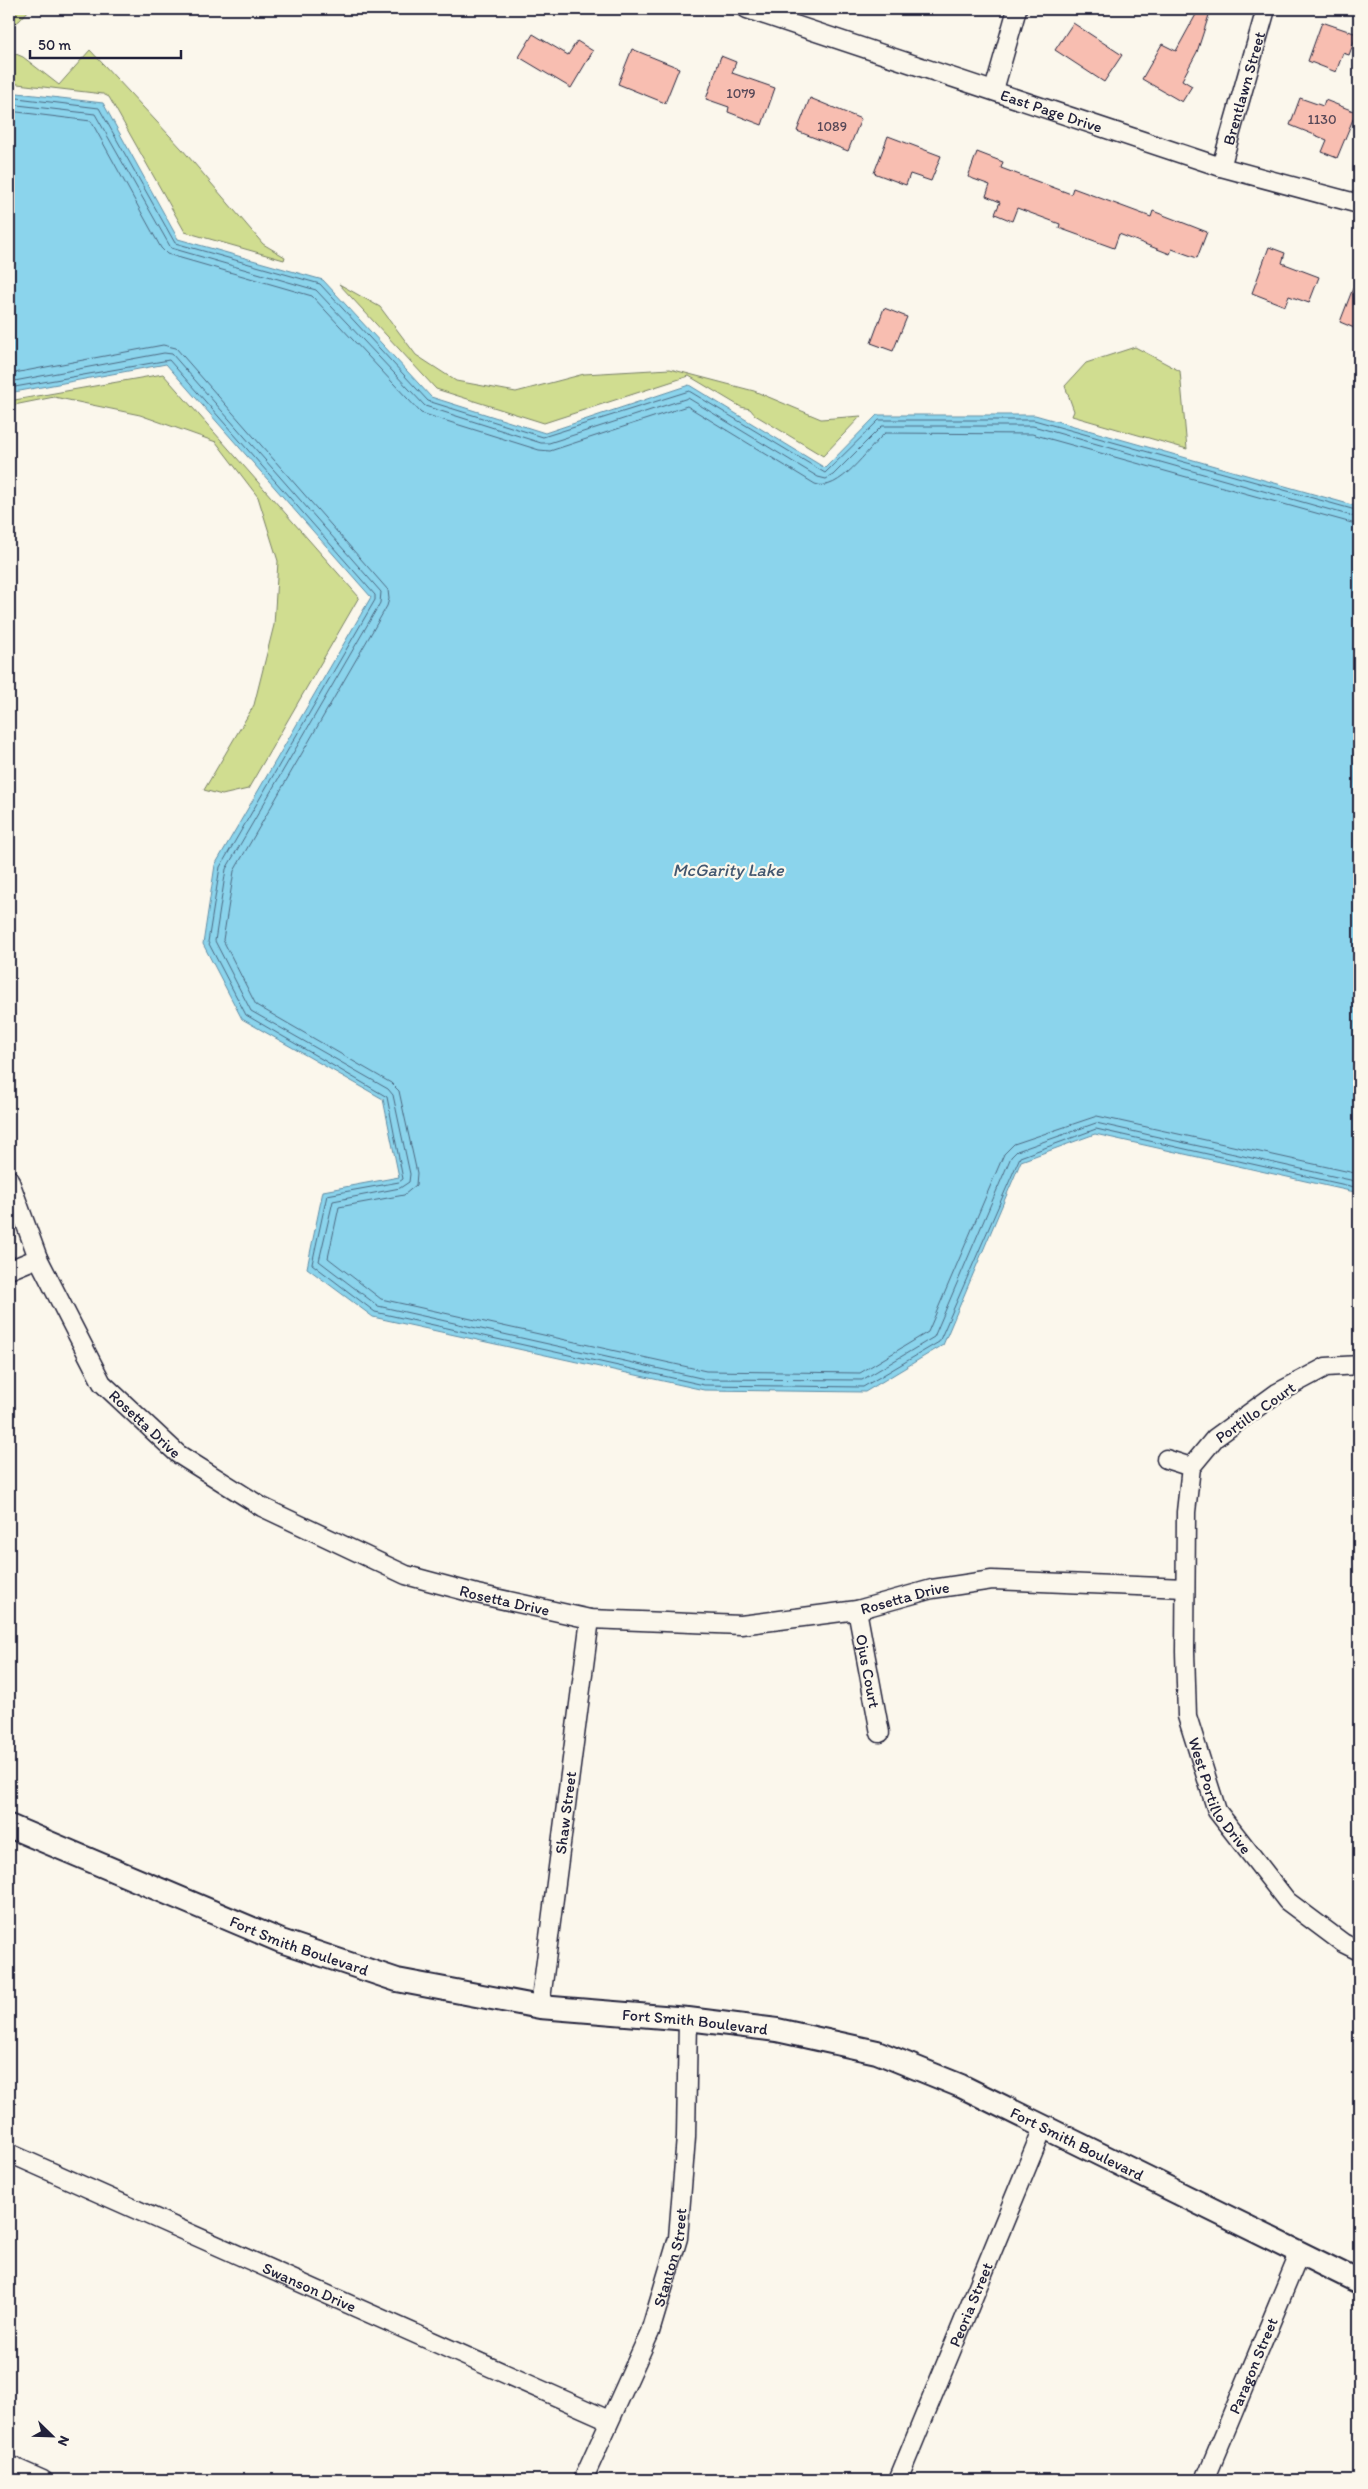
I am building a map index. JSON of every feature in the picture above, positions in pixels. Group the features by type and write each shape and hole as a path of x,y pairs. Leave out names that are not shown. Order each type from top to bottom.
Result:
{"street":[{"path":"994,90 1017,9"},
{"name":"Brentlawn Street","path":"1222,167 1266,9"},
{"name":"East Page Drive","path":"759,10 1222,167 1359,204"},
{"name":"Rosetta Drive","path":"9,1179 38,1258 102,1383 178,1454 262,1507 406,1575 477,1594 590,1619 741,1625 858,1610 932,1589 992,1580 1185,1588"},
{"path":"9,1270 38,1258"},
{"name":"Portillo Court","path":"1191,1467 1215,1438 1277,1392 1326,1367 1359,1365"},
{"path":"1166,1459 1191,1467 1186,1512 1185,1588"},
{"name":"West Portillo Drive","path":"1185,1588 1187,1716 1217,1811 1287,1901 1343,1943 1359,1951"},
{"name":"Ojus Court","path":"858,1610 880,1733"},
{"name":"Shaw Street","path":"540,2007 590,1619"},
{"name":"Fort Smith Boulevard","path":"9,1826 281,1941 397,1980 540,2007 688,2019 777,2030 877,2052 961,2086 1359,2282"},
{"name":"Stanton Street","path":"583,2480 650,2332 678,2238 686,2137 688,2019"},
{"name":"Peoria Street","path":"898,2480 1043,2128"},
{"name":"Swanson Drive","path":"9,2153 609,2420"},
{"name":"Paragon Street","path":"1205,2480 1300,2252"},
{"path":"9,2465 43,2480"}],"green space":[{"path":"9,9 30,9 19,21 9,26"},
{"path":"90,50 182,149 263,244 285,257 284,260 185,232 109,97 103,94 9,83 9,51 23,57 59,85"},
{"path":"339,284 380,307 416,355 456,381 516,392 584,374 670,369 754,391 821,419 861,416 823,456 755,415 750,409 741,407 689,376 544,423 436,389"},
{"path":"1135,347 1180,371 1187,449 1072,416 1074,411 1065,386 1086,363"},
{"path":"163,374 359,597 248,789 222,795 204,790 254,705 274,625 278,561 258,497 216,442 140,415 54,397 9,406 9,401"}],"water":[{"name":"McGarity Lake","path":"9,92 103,103 178,239 323,280 431,397 545,433 689,385 825,468 877,415 1035,415 1359,507 1359,1193 1095,1134 1021,1161 943,1345 865,1392 704,1390 373,1317 307,1268 323,1191 399,1177 383,1099 242,1019 203,944 215,865 371,597 166,364 9,393"}],"building":[{"path":"1199,9 1211,9 1197,52 1182,80 1192,86 1182,102 1142,79 1162,44 1176,51"},
{"path":"1322,22 1357,34 1349,55 1343,53 1336,72 1308,61"},
{"path":"1073,23 1122,55 1104,82 1055,50"},
{"path":"533,34 568,55 577,41 593,51 571,88 519,57"},
{"path":"632,49 679,68 665,103 618,84"},
{"path":"721,56 736,62 732,73 775,88 762,125 728,112 729,107 706,99"},
{"path":"810,98 861,119 848,151 797,131"},
{"path":"1300,98 1323,106 1325,100 1356,112 1337,158 1322,152 1327,140 1290,125"},
{"path":"888,136 941,156 931,181 910,174 906,185 874,173"},
{"path":"977,152 1003,162 1001,168 1071,194 1073,188 1151,217 1153,211 1207,232 1197,258 1172,249 1170,254 1119,234 1114,248 1059,228 1060,224 1017,208 1012,221 995,214 1000,202 986,196 990,185 968,177"},
{"path":"1269,247 1285,253 1282,263 1319,277 1309,303 1289,296 1285,306 1252,293"},
{"path":"1359,275 1359,330 1340,322"},
{"path":"884,308 907,317 893,351 871,343"}]}
